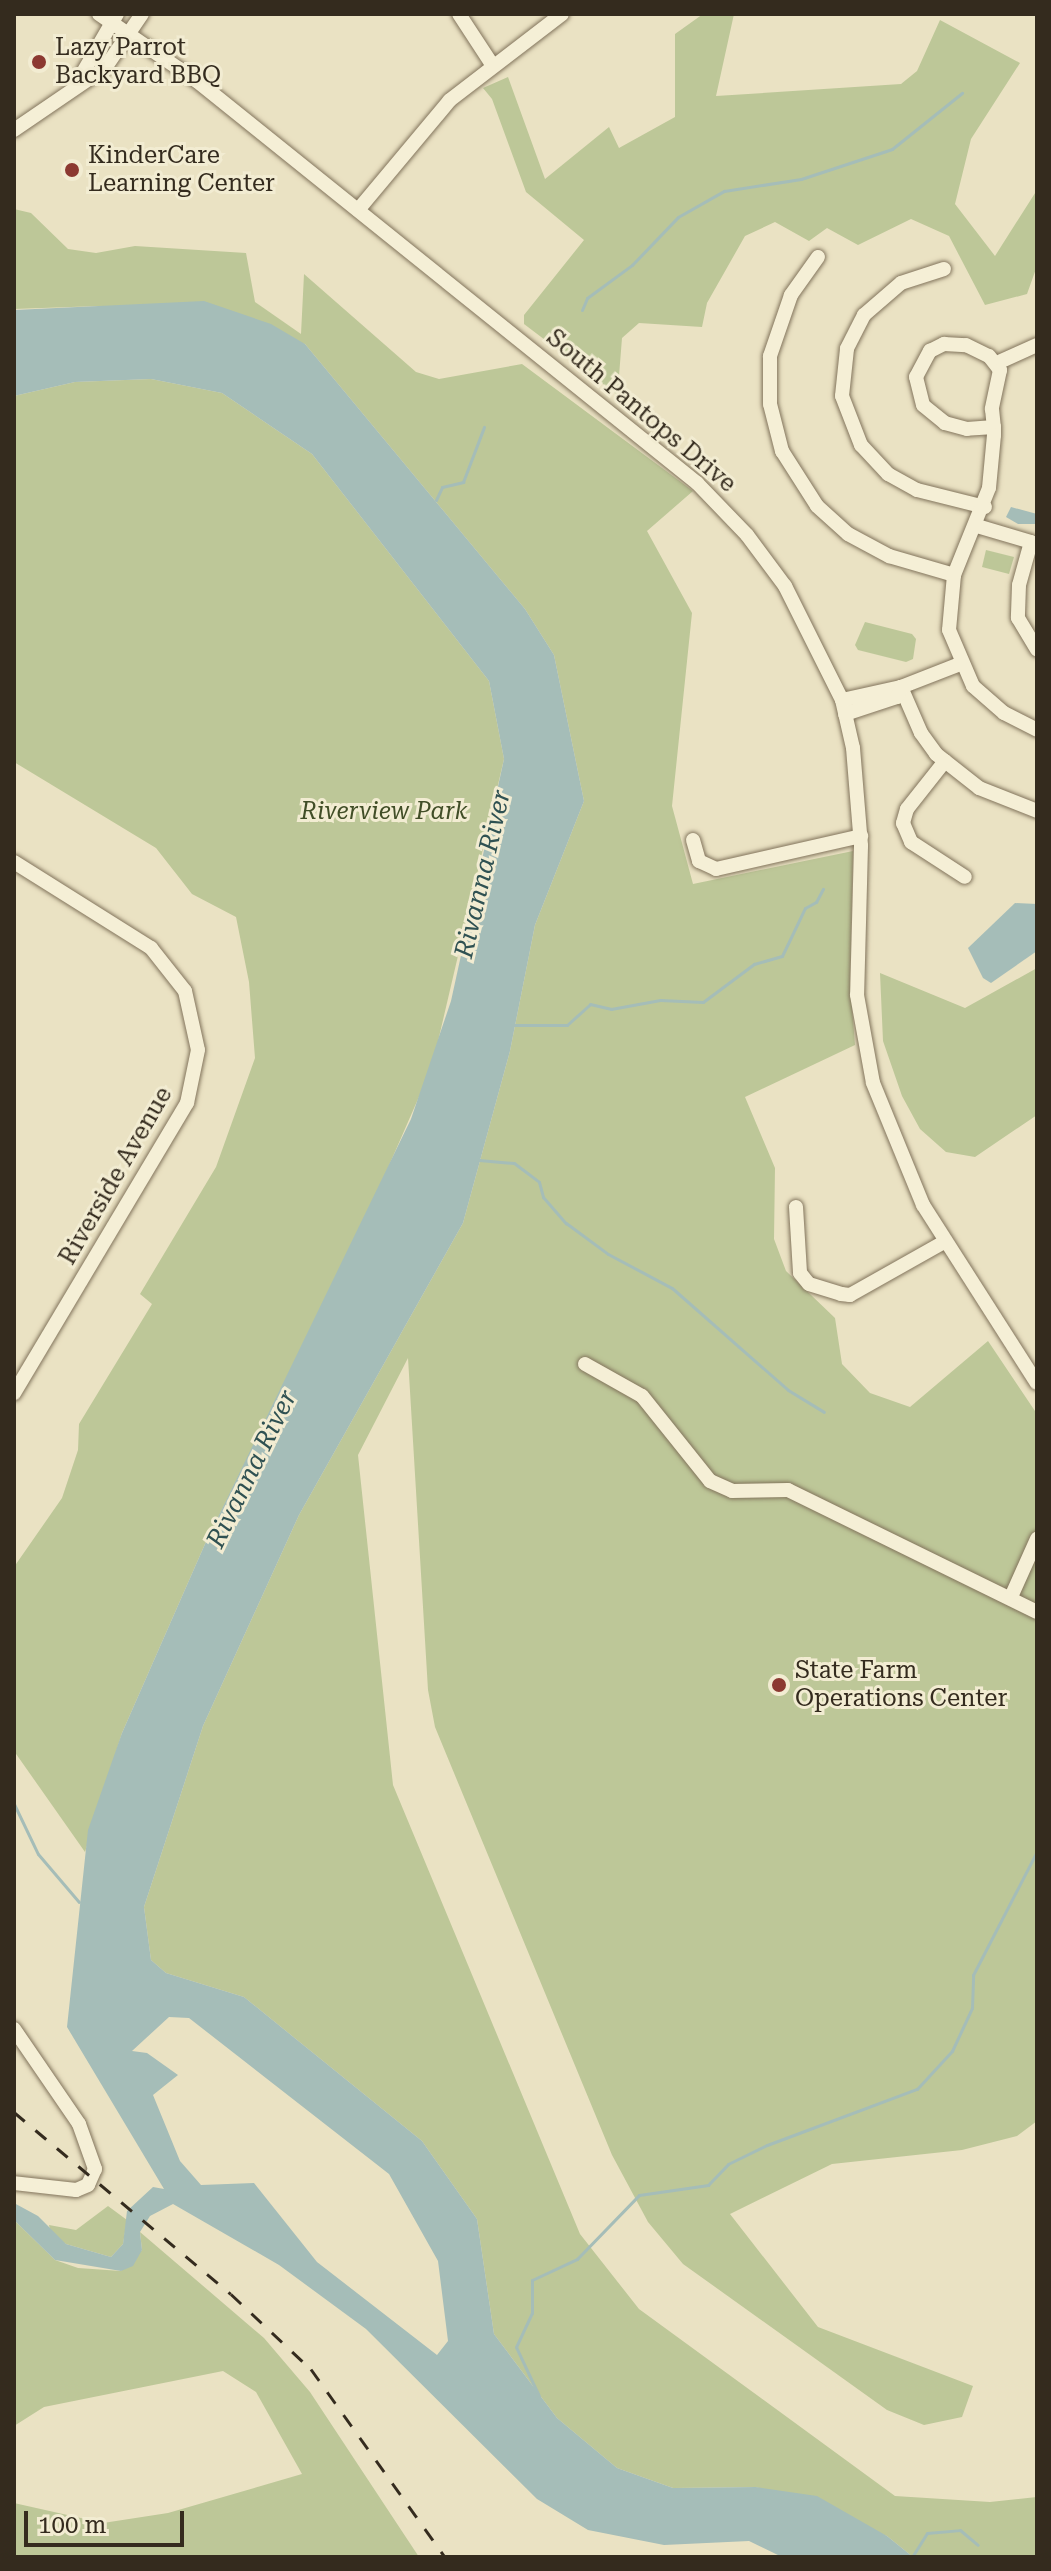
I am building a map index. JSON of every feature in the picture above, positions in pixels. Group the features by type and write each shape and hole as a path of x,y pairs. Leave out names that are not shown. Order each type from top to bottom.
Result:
{"street":[{"name":"South Pantops Drive","path":"99,14 115,18 131,37 197,81 723,508 785,586 843,707 861,836 857,995 865,1054 901,1159 944,1242 1037,1383"},
{"path":"14,130 78,81 105,68 131,37 142,14"},
{"path":"459,14 493,66"},
{"path":"358,210 438,112 562,14"},
{"path":"78,81 115,18"},
{"path":"818,257 791,295 770,356 770,404 782,451 817,506 848,534 889,556 954,575"},
{"path":"944,269 901,283 863,317 847,349 842,396 861,445 888,474 917,490 985,507"},
{"path":"994,427 967,429 939,421 919,398 916,377 923,359 944,344 966,345 997,363"},
{"path":"997,363 1037,345"},
{"path":"997,363 985,507 954,575 948,611 960,664 988,700 1037,730"},
{"path":"977,526 1034,543 1019,585 1018,618 1037,650"},
{"path":"843,707 960,664"},
{"path":"901,687 921,733 945,761 979,788 1037,811"},
{"path":"945,761 907,809 903,823 911,842 965,877"},
{"path":"693,840 699,861 716,869 861,836"},
{"name":"Riverside Avenue","path":"14,862 151,948 185,991 198,1050 187,1103 14,1393"},
{"path":"796,1207 800,1273 809,1284 841,1294 850,1295 944,1242"},
{"name":"South Pantops Drive","path":"1021,1361 1037,1394"},
{"path":"585,1364 642,1396 710,1481 732,1491 788,1490 1037,1612"},
{"path":"1011,1597 1037,1539"},
{"path":"14,2029 79,2124 95,2169 88,2185 76,2190 14,2183"}],"green space":[{"path":"703,14 734,14 716,96 901,84 917,71 940,20 1020,63 971,139 955,204 995,256 1037,190 1037,266 1027,294 985,305 949,236 911,219 858,245 827,228 809,241 775,222 745,236 707,303 702,327 639,323 622,338 619,376 624,400 524,324 524,315 584,240 526,192 492,99 483,88 508,77 545,179 609,127 619,148 675,117 675,34"},
{"path":"14,209 31,213 68,249 96,253 135,246 246,253 255,302 301,334 304,274 416,372 439,379 522,364 693,491 647,531 692,613 672,806 693,884 853,851 850,982 855,1045 745,1097 775,1168 774,1239 786,1271 835,1318 842,1364 870,1393 910,1407 988,1341 1037,1414 1037,2121 1017,2136 962,2150 832,2164 730,2214 818,2327 973,2386 962,2417 924,2425 887,2410 683,2264 648,2222 612,2155 435,1727 428,1690 408,1358 358,1455 393,1785 580,2234 639,2309 895,2496 990,2502 1037,2497 1037,2557 913,2557 887,2536 756,2487 673,2488 617,2468 557,2418 494,2334 477,2219 422,2141 244,1997 166,1973 151,1960 144,1907 203,1726 299,1515 463,1223 510,1051 535,925 584,801 554,655 525,609 305,344 99,306 14,309"},
{"name":"Riverview Park","path":"151,379 222,393 312,454 489,681 504,759 432,1067 370,1209 205,1544 122,1733 85,1852 14,1751 14,1567 62,1498 78,1450 79,1424 152,1304 140,1294 216,1167 255,1058 249,982 236,917 192,894 156,848 14,762 14,396 75,382"},
{"path":"986,550 1014,557 1009,574 982,567"},
{"path":"865,622 912,634 916,639 913,659 906,662 858,650 855,645"},
{"path":"1037,968 1037,1115 975,1157 946,1152 920,1129 902,1096 883,1041 880,973 965,1008"},
{"path":"108,2206 127,2220 123,2244 111,2257 66,2244 51,2235 49,2225 76,2230"},
{"path":"14,2220 55,2260 78,2268 121,2271 142,2250 140,2232 264,2338 310,2392 419,2557 14,2557 14,2503 103,2523 168,2513 302,2474 256,2392 223,2371 44,2407 14,2426"}],"water":[{"name":"Rivanna River","path":"204,301 271,324 305,344 525,609 554,655 584,801 535,925 510,1051 463,1223 299,1515 203,1726 144,1907 151,1960 166,1973 244,1997 422,2141 477,2219 494,2334 557,2418 617,2468 673,2488 756,2487 817,2496 887,2536 913,2557 782,2557 749,2541 664,2545 588,2530 537,2499 366,2329 279,2265 173,2204 150,2216 140,2232 142,2250 133,2266 121,2271 55,2260 14,2220 14,2203 38,2216 66,2244 111,2257 123,2244 127,2211 153,2187 164,2189 67,2027 88,1830 122,1733 205,1544 411,1119 451,1001 504,759 489,681 312,454 222,393 151,379 75,382 14,396 14,310","holes":["169,2017 189,2018 389,2174 438,2261 448,2341 437,2355 317,2262 254,2183 201,2185 180,2161 153,2095 178,2075 147,2053 132,2051"]},
{"path":"1011,507 1037,514 1037,524 1018,524 1006,517"},
{"path":"1015,903 1037,904 1037,951 991,983 983,978 968,948"}],"waterway":[{"path":"582,310 587,298 632,265 678,217 724,191 801,179 892,149 962,93"},
{"path":"436,500 442,487 463,482 484,427"},
{"path":"512,1025 567,1025 590,1004 611,1009 660,1000 703,1002 754,964 782,956 805,908 816,902 823,889"},
{"path":"479,1160 514,1163 539,1182 543,1197 566,1223 608,1254 672,1288 788,1390 824,1412"},
{"path":"14,1804 38,1854 79,1902"},
{"path":"539,2396 516,2347 532,2313 532,2280 577,2259 639,2195 708,2185 728,2164 767,2145 917,2089 952,2051 972,2008 973,1975 1037,1851"},
{"path":"912,2557 927,2533 960,2530 978,2545"}],"railway":[{"path":"14,2112 231,2294 311,2369 445,2557"}],"place":[{"name":"Lazy Parrot Backyard BBQ","path":"39,62"},
{"name":"KinderCare Learning Center","path":"72,170"},
{"name":"State Farm Operations Center","path":"779,1685"}]}
